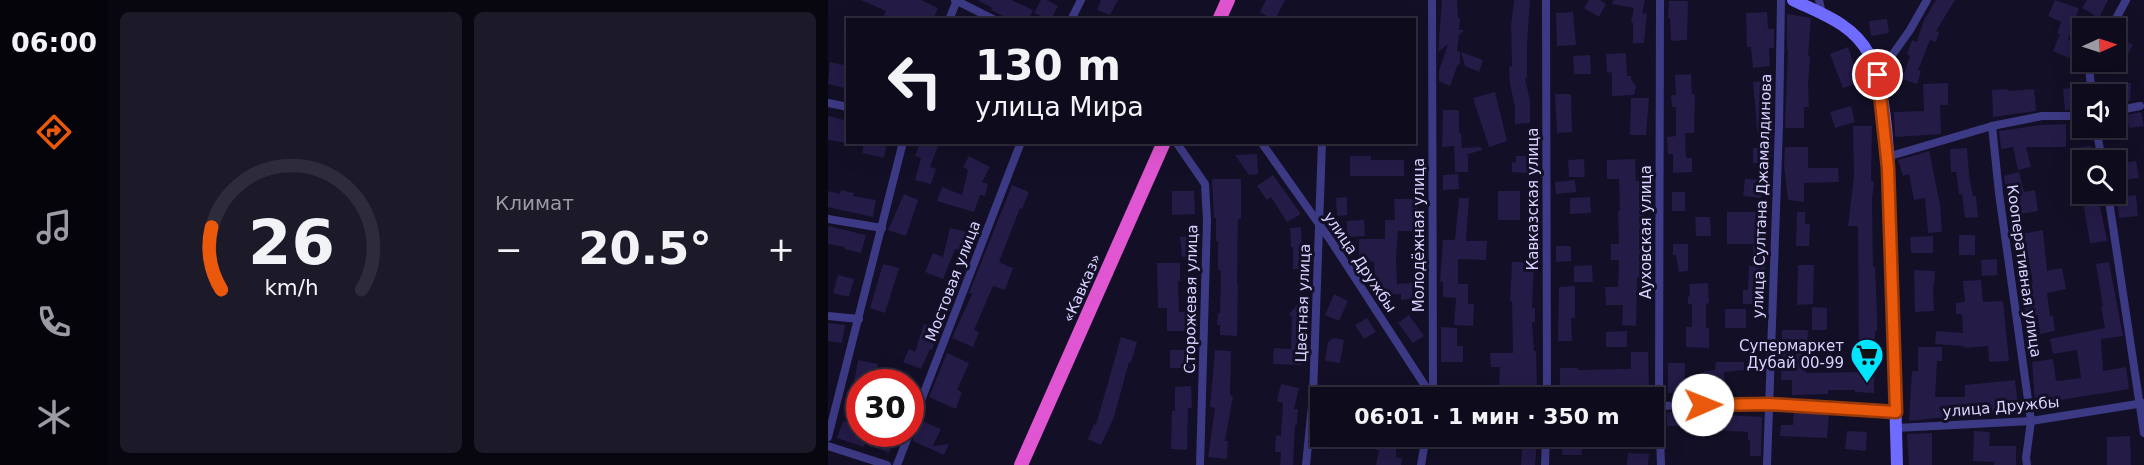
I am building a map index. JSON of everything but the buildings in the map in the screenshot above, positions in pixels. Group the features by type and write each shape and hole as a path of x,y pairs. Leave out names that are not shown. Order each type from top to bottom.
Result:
{"highway":[{"path":"1221,18 1228,0"},
{"name":"«Кавказ»","path":"1022,465 1163,144"}],"main road":[{"path":"1793,0 1840,21 1857,36 1869,53 1878,75 1887,157 1898,465"}],"street":[{"path":"950,18 957,0 991,18"},
{"path":"1072,18 1081,0"},
{"name":"Молодёжная улица","path":"1432,0 1433,387"},
{"name":"Кавказская улица","path":"1546,0 1547,387"},
{"name":"Ауховская улица","path":"1656,387 1660,0"},
{"name":"улица Султана Джамалдинова","path":"1767,465 1781,0"},
{"path":"1819,0 1822,14"},
{"path":"1878,75 1910,30 1927,0"},
{"path":"2116,18 2126,0"},
{"path":"828,103 846,107"},
{"path":"2126,109 2140,106"},
{"path":"1887,157 1992,126 2042,116 2072,116"},
{"name":"Кооперативная улица","path":"1992,126 1998,193 2031,421 2027,465"},
{"path":"828,437 903,144"},
{"name":"Мостовая улица","path":"924,393 1020,144"},
{"name":"Сторожевая улица","path":"1177,144 1204,184 1207,220 1200,465"},
{"name":"улица Дружбы","path":"1262,144 1426,387"},
{"name":"Цветная улица","path":"1306,465 1313,396 1322,144"},
{"path":"2110,204 2142,403 2144,433"},
{"path":"828,219 882,228"},
{"path":"828,316 859,319"},
{"name":"улица Дружбы","path":"1896,428 2031,421 2142,403"},
{"path":"1664,406 1769,404 1896,412"},
{"path":"828,446 887,465"},
{"path":"897,465 904,447"},
{"path":"1421,465 1424,447"},
{"path":"1545,465 1546,447"},
{"name":"Ауховская улица","path":"1659,447 1661,465"}],"place":[{"name":"Супермаркет Дубай 00-99","path":"1867,384"}],"route":[{"path":"1703,405 1769,404 1896,412 1888,168 1878,75"}]}
